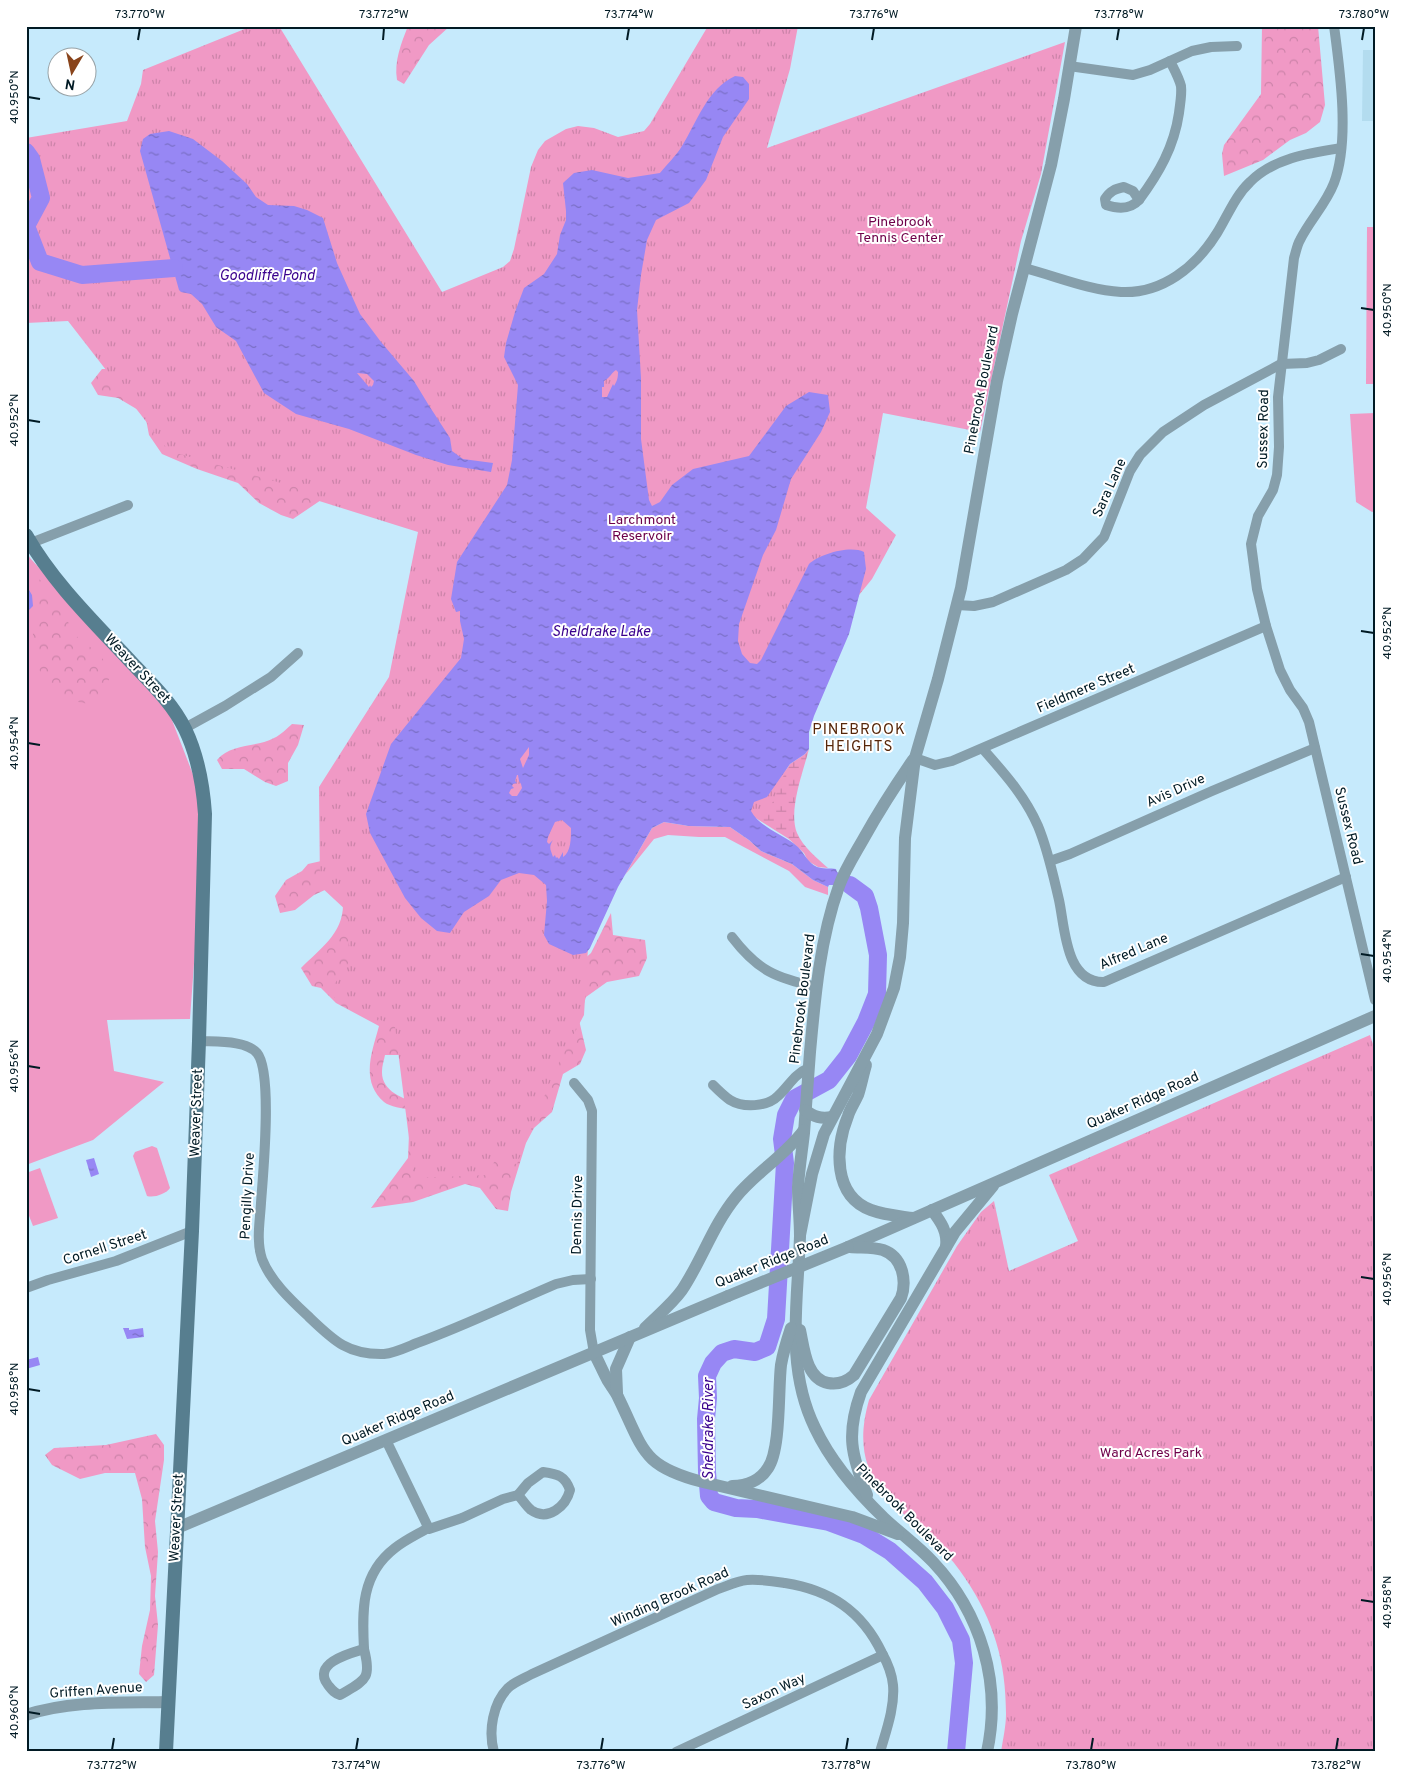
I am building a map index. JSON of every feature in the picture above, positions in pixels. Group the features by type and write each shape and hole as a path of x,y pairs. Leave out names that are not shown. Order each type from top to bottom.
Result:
{"main road":[{"name":"Weaver Street","path":"29,539 54,577 83,611 168,701 185,728 200,771 205,814 200,1041 166,1752"}],"street":[{"name":"Pinebrook Boulevard","path":"800,1235 816,1159 832,1117 883,1021 891,999 898,966 903,922 905,838 915,758 957,605 997,381 1010,321 1051,165 1076,26"},
{"name":"Sussex Road","path":"1334,26 1342,113 1341,148 1334,183 1320,210 1300,240 1294,258 1280,364 1277,475 1273,490 1258,516 1252,544 1257,589 1266,626 1280,670 1290,690 1303,708 1315,748 1375,1000"},
{"path":"1069,66 1133,75 1150,70 1192,51 1211,47 1237,46"},
{"path":"1139,200 1157,175 1176,132 1181,85 1170,61"},
{"path":"1024,268 1094,288 1121,292 1142,291 1156,286 1186,270 1202,255 1249,183 1266,169 1294,158 1341,148"},
{"name":"Sara Lane","path":"957,605 974,606 993,602 1066,570 1082,559 1104,537 1130,472 1140,455 1163,432 1204,405 1280,364 1307,363 1319,360 1341,349"},
{"path":"29,539 128,505"},
{"name":"Fieldmere Street","path":"915,758 929,764 941,765 1266,626"},
{"path":"185,728 271,677 298,652"},
{"name":"Alfred Lane","path":"983,748 1026,802 1050,861 1065,940 1081,974 1095,982 1104,982 1346,877"},
{"name":"Avis Drive","path":"1050,861 1315,748"},
{"name":"Pinebrook Boulevard","path":"915,758 890,793 855,854 844,876 826,936 817,987 798,1186 800,1235 794,1336 799,1382 808,1413 829,1453 848,1479 953,1585 968,1611 983,1646 989,1674 992,1703 991,1730 987,1752"},
{"path":"732,937 744,953 768,972 785,979 817,987"},
{"name":"Quaker Ridge Road","path":"176,1528 848,1247 1375,1016"},
{"name":"Pengilly Drive","path":"200,1041 244,1044 256,1051 260,1056 265,1086 264,1164 258,1237 260,1251 270,1273 291,1300 334,1341 360,1352 386,1354 436,1336 556,1284 573,1280 591,1279"},
{"path":"871,1045 858,1094 844,1129 840,1151 840,1172 849,1194 862,1206 879,1213 913,1218"},
{"path":"712,1085 732,1101 750,1105 760,1104 775,1099 796,1075 809,1068"},
{"name":"Dennis Drive","path":"574,1083 588,1100 592,1111 590,1330 594,1353"},
{"path":"806,1104 815,1117 832,1117"},
{"path":"618,1396 616,1369 635,1336 681,1291 728,1207 744,1187 792,1145 804,1130"},
{"path":"870,1502 852,1453 852,1428 856,1404 866,1380 946,1247 964,1220 996,1182"},
{"path":"932,1210 944,1227 947,1240 946,1247"},
{"name":"Cornell Street","path":"26,1288 116,1261 192,1231"},
{"path":"795,1313 813,1375 819,1380 832,1384 844,1382 854,1376 901,1298 904,1276 898,1263 889,1253 877,1249 848,1247"},
{"path":"725,1486 742,1485 755,1481 772,1462 781,1366 795,1313"},
{"path":"594,1353 618,1396 638,1441 654,1461 670,1472 703,1482 852,1517 905,1536"},
{"path":"386,1440 428,1528"},
{"path":"364,1649 341,1656 328,1666 324,1673 326,1682 335,1694 340,1695 366,1678 368,1664 364,1649 362,1615 374,1571 385,1558 396,1547 428,1528 462,1518 503,1499 518,1495 534,1478 543,1472 558,1474 566,1481 570,1490 566,1502 560,1508 545,1514 530,1509 518,1495"},
{"name":"Winding Brook Road","path":"494,1752 491,1731 494,1713 498,1701 509,1687 532,1674 718,1589 745,1580 764,1580 806,1587 828,1596 861,1620 875,1639 893,1685 891,1712 880,1752"},
{"name":"Saxon Way","path":"676,1752 883,1656"},
{"name":"Griffen Avenue","path":"26,1716 49,1709 74,1706 169,1702"}],"shaded area":[{"path":"1363,50 1375,50 1375,121 1362,121"}],"green space":[{"name":"Larchmont Reservoir","path":"252,26 279,26 442,292 503,267 510,261 531,167 538,150 545,141 566,129 578,126 594,128 618,137 644,131 708,26 798,26 790,69 767,148 1065,42 1041,174 1021,241 980,432 883,413 866,508 896,535 872,579 859,595 766,818 666,810 593,865 584,1015 555,1070 517,1164 495,1161 488,1175 414,1178 395,1027 327,994 349,964 348,912 320,886 319,787 389,677 418,532 316,500 316,493 169,451 68,321 26,323 26,138 127,121 141,84 143,70"},
{"path":"408,26 450,26 429,45 404,84 397,80 396,66"},
{"path":"1262,26 1318,26 1325,105 1320,122 1306,133 1290,140 1263,160 1224,176 1222,154 1224,145 1261,94"},
{"path":"1367,227 1375,227 1375,384 1366,384"},
{"path":"102,369 116,369 330,494 293,519 259,503 238,483 197,469 162,454 149,435 145,414 118,398 98,395 91,383"},
{"path":"1375,413 1375,511 1372,512 1356,502 1350,414"},
{"path":"26,551 30,558 107,642 170,715 199,790 199,894 190,1019 107,1020 114,1071 164,1082 93,1140 26,1165"},
{"path":"35,574 53,595 78,638 98,653 112,671 100,705 77,702 56,694 41,673 37,663 34,644 33,627 37,600"},
{"path":"292,724 304,725 298,745 288,763 288,781 276,786 265,782 244,769 222,769 217,760 229,751 274,738"},
{"path":"809,749 797,791 794,814 795,824 797,833 803,843 828,868 818,867 808,861 804,853 789,839 754,817 790,764"},
{"path":"664,822 689,826 730,827 761,851 792,864 813,880 828,887 828,895 805,887 789,871 725,837 668,835 654,839 625,875 652,828"},
{"path":"330,859 582,961 591,953 611,913 613,935 645,940 647,958 639,976 607,982 586,997 579,1020 586,1050 580,1064 563,1074 552,1112 534,1128 526,1143 511,1192 508,1211 496,1209 480,1188 465,1184 413,1202 371,1208 408,1158 410,1110 387,1104 377,1094 372,1085 370,1076 371,1056 379,1026 336,1003 321,988 312,986 301,968 323,947 335,932 340,923 343,903 338,884 314,895 295,910 280,913 275,896 286,880 302,871 308,864","holes":["385,1055 400,1055 418,1103 394,1093 385,1084 382,1069"]},
{"name":"Ward Acres Park","path":"1370,1035 1375,1050 1375,1752 1001,1752 1006,1719 1004,1677 1001,1659 991,1626 975,1594 947,1555 890,1501 876,1482 866,1460 863,1433 869,1400 957,1246 981,1212 994,1201 1009,1271 1078,1241 1049,1175"},
{"path":"152,1146 157,1148 170,1188 163,1194 147,1196 133,1156 135,1152"},
{"path":"40,1168 58,1218 33,1226 26,1208 26,1173"},
{"path":"156,1434 164,1445 164,1460 155,1521 158,1552 155,1596 158,1625 154,1675 146,1682 139,1674 142,1646 150,1610 151,1576 145,1547 142,1499 135,1473 105,1473 80,1479 52,1465 45,1455 54,1448 106,1445"}],"water":[{"name":"Sheldrake Lake","path":"735,76 743,77 749,84 749,99 723,137 706,180 689,203 656,220 647,240 637,310 641,378 641,439 649,500 652,506 660,502 672,485 693,469 749,456 786,406 809,392 828,395 830,412 821,432 791,479 776,530 763,555 739,624 738,641 742,654 750,663 757,664 761,660 809,564 820,557 843,550 864,552 866,569 849,634 814,716 809,732 809,749 790,764 767,797 754,802 751,811 760,822 798,847 814,865 821,868 836,869 850,885 829,885 828,887 813,880 792,864 761,851 730,827 689,826 664,822 652,828 618,887 586,953 573,955 549,944 544,935 547,901 546,885 534,875 519,873 501,880 489,896 464,912 450,933 437,931 421,918 405,898 370,833 366,814 391,744 461,658 464,639 460,611 456,612 451,599 457,562 507,485 512,460 518,385 504,357 515,312 524,288 544,274 557,254 560,235 566,220 563,183 574,173 592,170 628,178 660,173 680,150 710,98 725,82","holes":["616,370 618,372 616,383 614,386 613,384 607,397 602,397 602,387 604,387 604,381","529,747 529,755 523,768 520,759","518,775 522,788 517,796 512,796 509,793 514,788 513,784 517,783 515,781","562,820 571,828 569,848 566,855 563,857 563,852 559,859 555,855 553,857 551,851 550,847 553,840 549,844 547,842 555,822"]},
{"name":"Goodliffe Pond","path":"169,131 193,139 222,161 247,184 256,197 268,205 294,206 323,218 337,263 360,314 414,381 450,438 452,451 463,459 493,463 491,472 448,465 416,455 349,429 296,414 264,393 236,341 216,327 202,304 191,294 179,290 140,151 143,139 150,134","holes":["357,373 367,374 374,381 371,387"]},
{"path":"26,585 32,595 33,606 28,611 26,611"},
{"path":"94,1158 99,1174 91,1177 86,1160"},
{"path":"123,1328 129,1328 129,1330 143,1328 144,1337 127,1339"},
{"path":"38,1357 40,1365 26,1369 26,1360"}],"waterway":[{"name":"Sheldrake River","path":"26,152 31,159 41,198 26,226 40,262 82,275 174,268"},
{"name":"Sheldrake River","path":"850,885 865,896 869,908 878,955 877,994 866,1022 848,1056 829,1080 794,1099 786,1115 782,1139 785,1163 776,1319 767,1347 755,1352 734,1349 722,1353 713,1363 707,1376 708,1398 706,1419 709,1496 714,1502 736,1508 757,1509 829,1522 864,1535 890,1551 925,1582 945,1608 961,1640 964,1663 956,1752"}],"district":[{"name":"PINEBROOK HEIGHTS","path":"859,738"}],"park label":[{"name":"Pinebrook Tennis Center","path":"900,230"}]}
